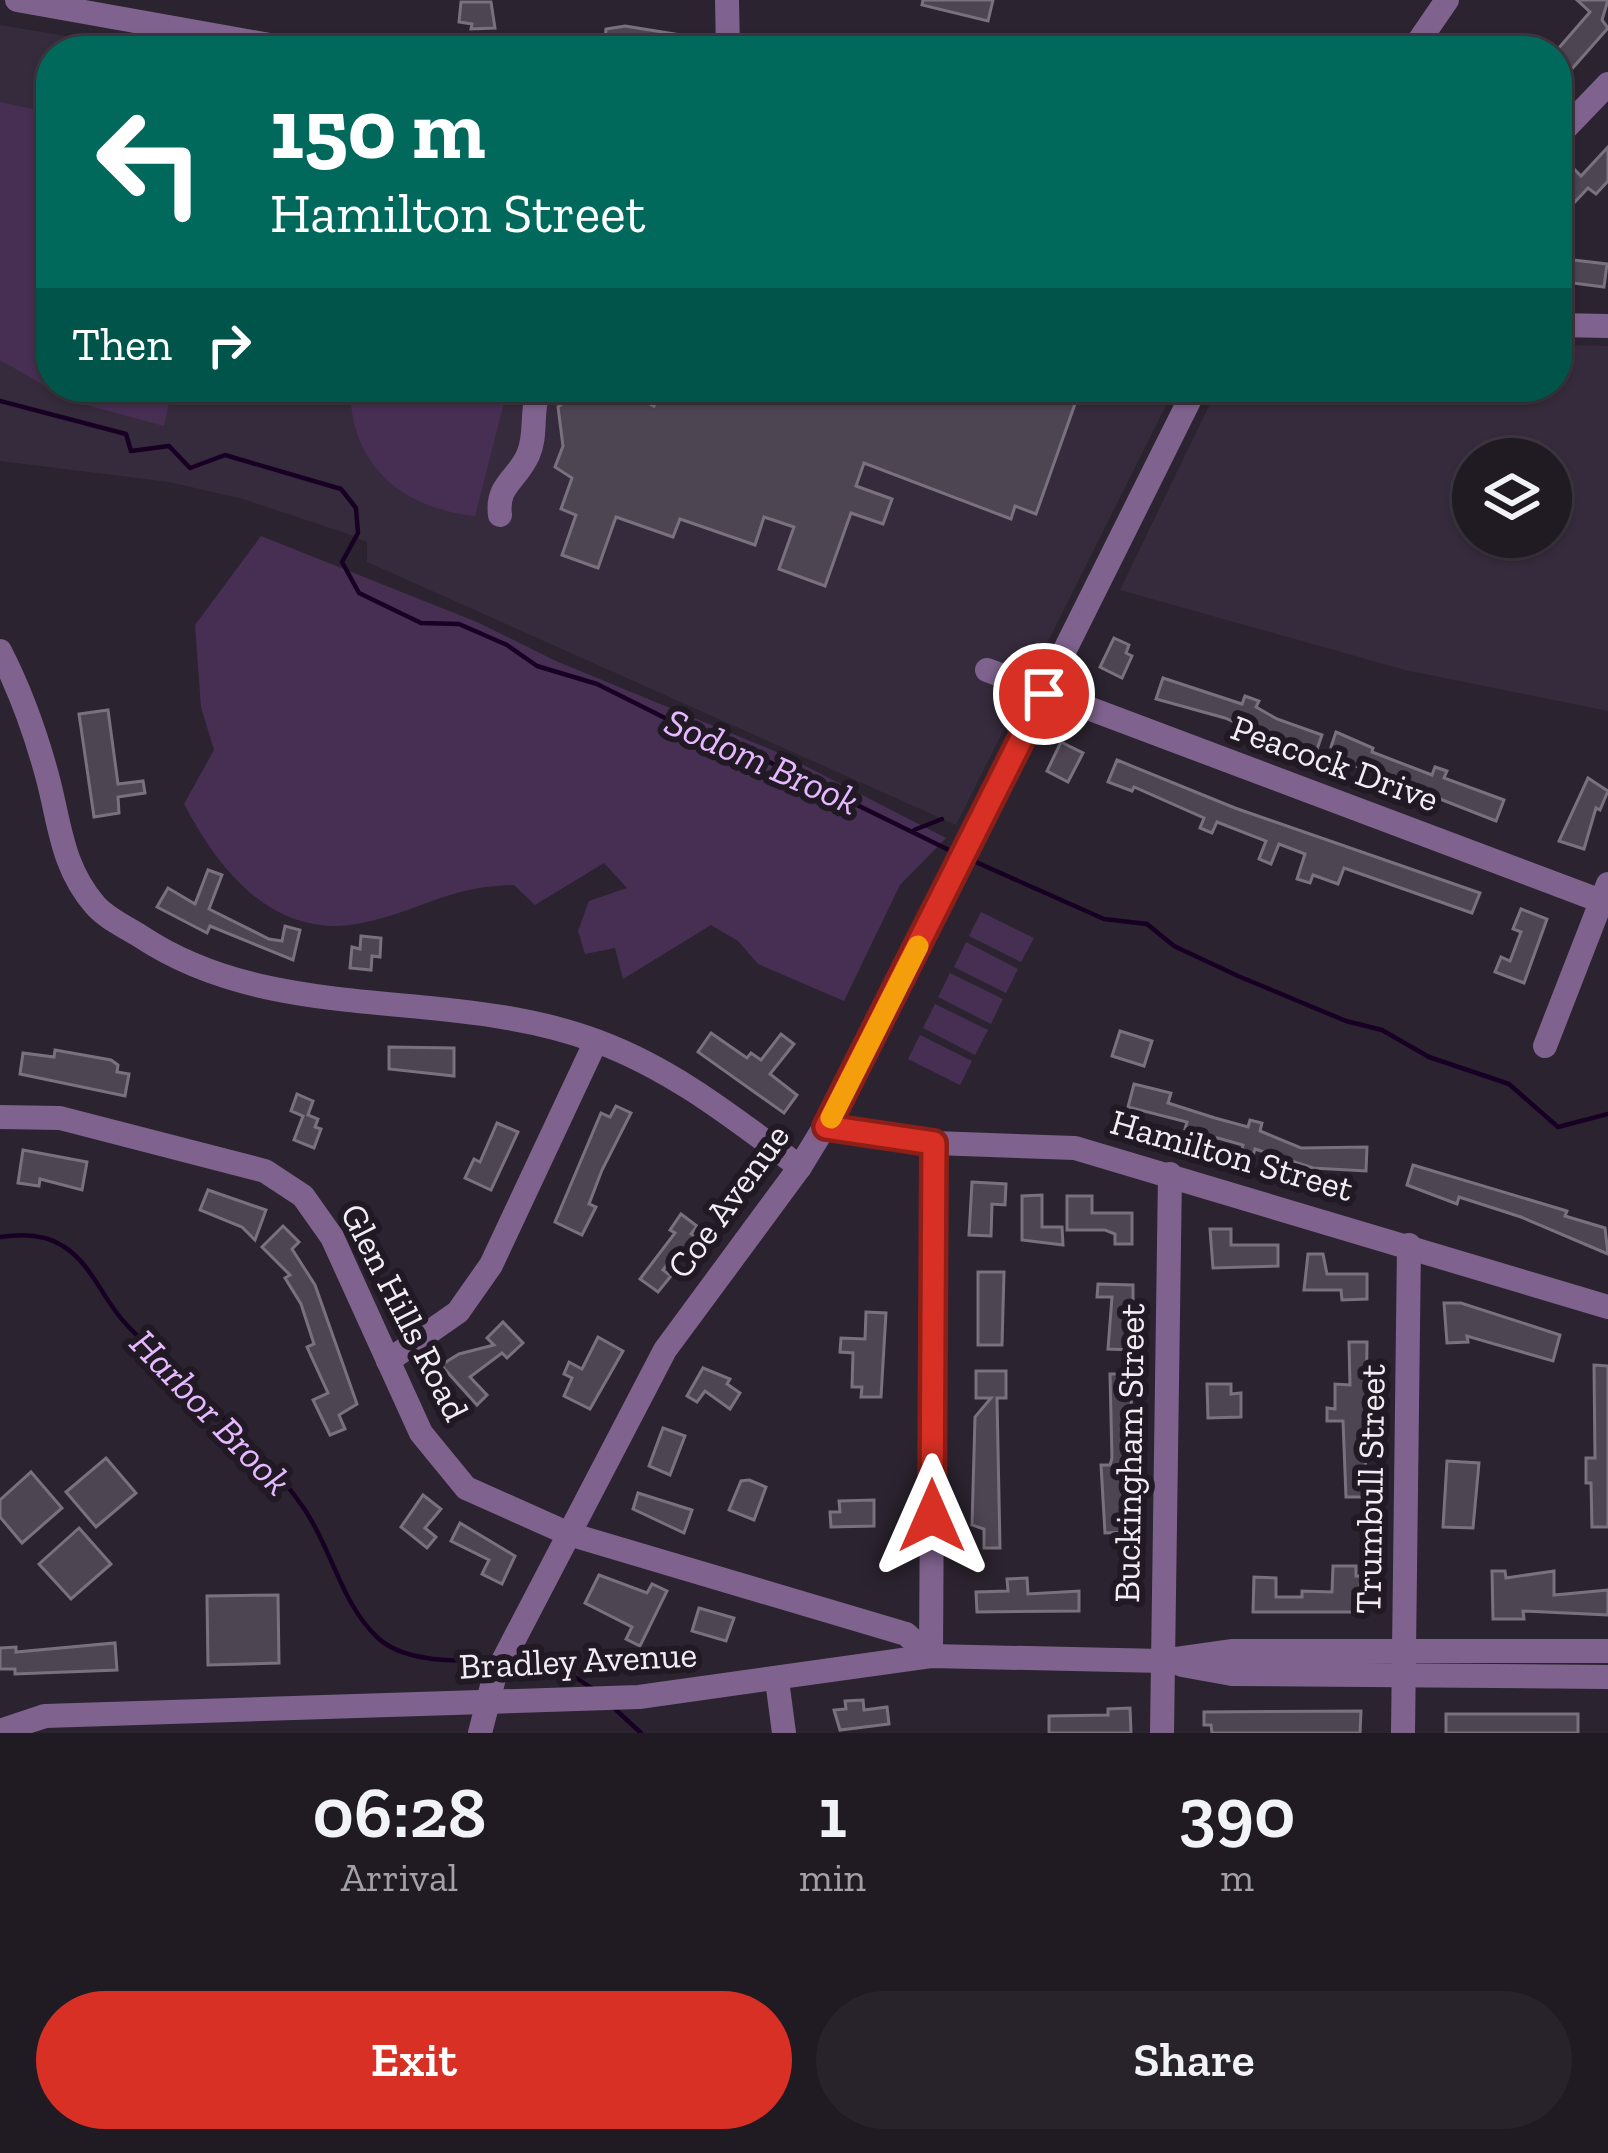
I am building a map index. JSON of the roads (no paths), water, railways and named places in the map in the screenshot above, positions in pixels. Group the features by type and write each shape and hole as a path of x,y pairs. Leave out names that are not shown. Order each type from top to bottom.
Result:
{"street":[{"path":"17,0 219,36"},
{"path":"727,0 728,36"},
{"path":"1423,36 1448,0"},
{"path":"1572,121 1608,84"},
{"path":"1572,325 1608,326"},
{"path":"500,515 502,488 528,456 533,402"},
{"name":"Coe Avenue","path":"480,1733 494,1678 665,1350 826,1127 1189,402"},
{"path":"0,651 25,700 62,852 96,907 172,958 272,992 472,1010 596,1041 685,1082 800,1167"},
{"name":"Peacock Drive","path":"987,670 1604,892"},
{"path":"1545,1046 1604,892"},
{"path":"388,1360 458,1312 491,1265 596,1041"},
{"name":"Glen Hills Road","path":"0,1117 60,1118 265,1171 303,1196 332,1237 421,1433 466,1488 569,1534 906,1634 931,1656"},
{"name":"Hamilton Street","path":"826,1127 934,1143 1075,1148 1608,1307"},
{"path":"931,1656 934,1143"},
{"name":"Buckingham Street","path":"1162,1733 1170,1174"},
{"name":"Trumbull Street","path":"1403,1733 1409,1245"},
{"name":"Bradley Avenue","path":"0,1731 45,1716 685,1693 931,1656 1162,1661 1233,1651 1608,1651"},
{"name":"Bradley Avenue","path":"1162,1661 1232,1674 1608,1678"},
{"path":"777,1680 784,1733"}],"waterway":[{"name":"Sodom Brook","path":"0,401 126,434 131,451 169,446 190,468 225,455 341,489 356,508 358,533 342,562 359,593 421,623 459,624 507,645 537,666 597,684 669,720 714,735 953,852"},
{"path":"914,830 942,819"},
{"name":"Sodom Brook","path":"969,859 1104,919 1147,924 1174,946 1238,976 1346,1021 1382,1030 1429,1057 1509,1084 1558,1127 1608,1114"},
{"name":"Harbor Brook","path":"0,1237 48,1239 82,1262 126,1324 286,1484 314,1526 355,1610 378,1638 417,1656 493,1661"},
{"name":"Harbor Brook","path":"510,1661 551,1661 593,1689"},
{"name":"Harbor Brook","path":"614,1708 641,1733"}]}
